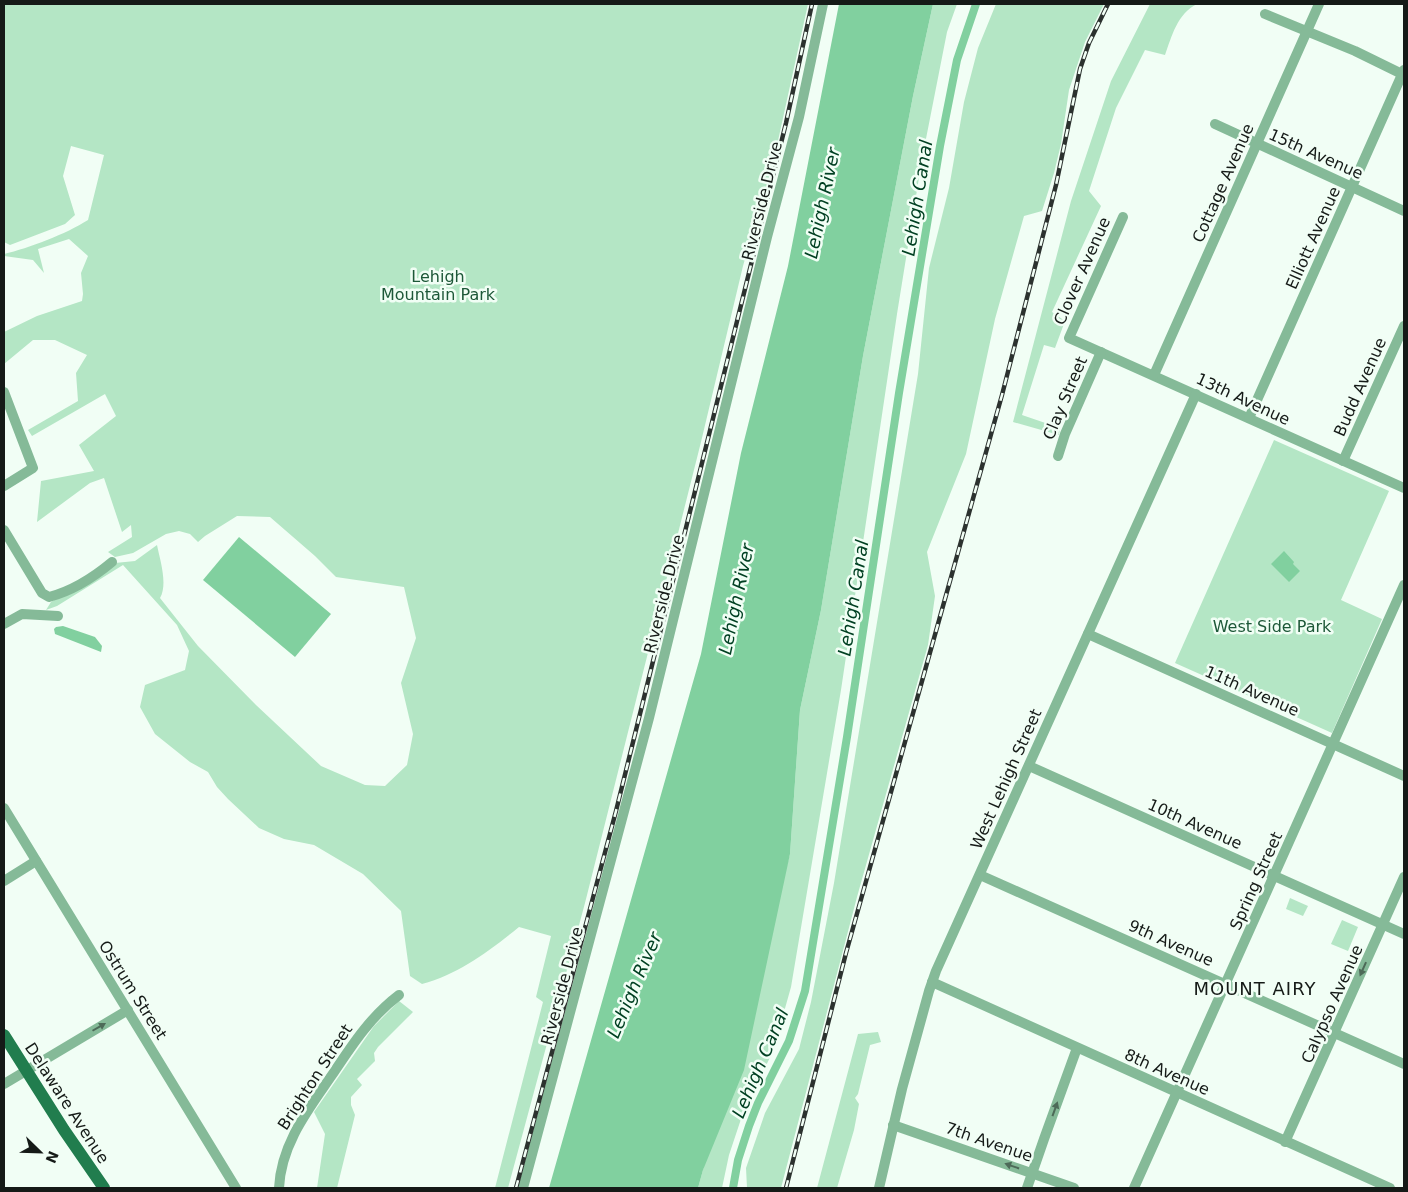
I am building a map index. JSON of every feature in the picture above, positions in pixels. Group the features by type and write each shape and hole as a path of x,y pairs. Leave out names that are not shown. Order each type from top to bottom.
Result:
{"main road":[{"name":"Delaware Avenue","path":"4,1036 104,1188"}],"street":[{"name":"Riverside Drive","path":"524,1188 649,718 767,237 799,117 823,4"},
{"name":"Cottage Avenue","path":"1154,375 1319,4"},
{"path":"1265,14 1404,73"},
{"name":"Elliott Avenue","path":"1249,418 1404,73"},
{"name":"15th Avenue","path":"1214,124 1404,211"},
{"name":"Clover Avenue","path":"1069,338 1122,217"},
{"name":"Budd Avenue","path":"1343,461 1404,326"},
{"name":"13th Avenue","path":"1069,338 1404,488"},
{"name":"Clay Street","path":"1058,456 1065,434 1101,352"},
{"path":"4,392 33,468 4,486"},
{"name":"West Lehigh Street","path":"879,1188 892,1125 932,982 1196,394"},
{"path":"4,530 42,593 49,597 59,595 76,586 112,562"},
{"name":"Spring Street","path":"1134,1188 1404,585"},
{"path":"4,624 22,614 58,616"},
{"name":"11th Avenue","path":"1088,634 1404,776"},
{"name":"10th Avenue","path":"1029,766 1404,934"},
{"name":"Ostrum Street","path":"4,808 236,1188"},
{"path":"4,881 36,861"},
{"name":"9th Avenue","path":"980,874 1404,1064"},
{"name":"Calypso Avenue","path":"1286,1142 1404,877"},
{"name":"8th Avenue","path":"932,982 1390,1188"},
{"name":"Brighton Street","path":"279,1188 283,1158 301,1120 357,1037 372,1019 398,995"},
{"path":"4,1084 128,1010"},
{"path":"1027,1188 1078,1048"},
{"name":"7th Avenue","path":"892,1125 1074,1188"}],"green space":[{"name":"Lehigh Mountain Park","path":"4,4 808,4 774,159 743,266 701,442 585,903 508,1188 495,1188 543,1002 536,997 551,936 519,927 485,953 461,968 436,980 422,984 410,976 401,911 363,874 314,845 284,839 259,828 217,787 208,772 190,762 155,734 140,707 145,685 185,670 189,651 177,625 123,565 57,606 46,610 51,602 115,563 135,561 157,545 163,579 160,598 198,646 256,705 321,766 365,785 385,786 407,765 413,734 401,683 416,638 404,587 336,577 270,517 237,516 198,542 190,534 179,531 166,534 133,553 115,557 108,552 132,537 131,525 122,532 104,478 90,483 37,522 41,481 94,471 79,445 116,416 105,394 32,436 28,430 78,401 76,373 87,355 55,340 33,340 4,364 4,332 37,316 82,301 81,273 88,256 69,239 38,249 44,273 33,260 4,256 4,254 47,240 88,220 104,155 71,146 63,176 75,215 65,224 10,245 4,242"},
{"path":"933,4 957,4 947,32 922,159 841,690 791,987 773,1051 742,1116 729,1155 722,1188 698,1188 790,854 800,710 821,610 863,356 913,96"},
{"path":"996,4 1104,4 1085,42 1069,90 1061,144 1042,211 1024,216 995,319 966,454 927,552 935,596 928,645 857,897 781,1188 747,1188 746,1168 765,1113 799,1049 811,1002 834,883 918,374 929,268 949,188 964,102 978,48"},
{"path":"1150,4 1197,4 1190,8 1180,20 1165,55 1145,50 1116,108 1089,191 1101,206 1052,312 1065,321 1055,348 1044,345 1022,415 1060,428 1059,435 1013,422 1071,201 1111,81"},
{"name":"West Side Park","path":"1274,440 1389,491 1341,600 1382,619 1332,733 1175,663"},
{"path":"1290,898 1308,906 1303,916 1286,909"},
{"path":"1342,920 1358,927 1348,951 1331,944"},
{"path":"399,1001 413,1012 378,1047 374,1053 375,1061 357,1079 362,1085 351,1097 351,1105 355,1115 337,1188 317,1188 325,1134 314,1112 374,1026"},
{"path":"878,1032 881,1042 870,1045 858,1094 855,1098 859,1104 854,1130 837,1188 817,1188 858,1034"}],"water":[{"name":"Lehigh River","path":"839,4 933,4 913,96 863,356 821,610 800,710 790,854 744,1070 703,1170 698,1188 549,1188 701,654 741,453 788,266"},
{"path":"239,537 331,614 295,657 203,580"},
{"path":"1284,551 1300,571 1289,582 1271,564"},
{"path":"63,626 95,637 102,646 101,652 55,634 54,629 56,627"}],"waterway":[{"name":"Lehigh Canal","path":"733,1188 738,1160 749,1126 758,1103 789,1041 805,991 847,737 899,393 940,146 957,60 976,4"}],"railway":[{"path":"516,1188 616,811 786,123 812,4"},
{"path":"786,1188 846,953 1002,395 1056,185 1080,69 1089,43 1108,4"}],"district":[{"name":"MOUNT AIRY","path":"1255,988"}]}
